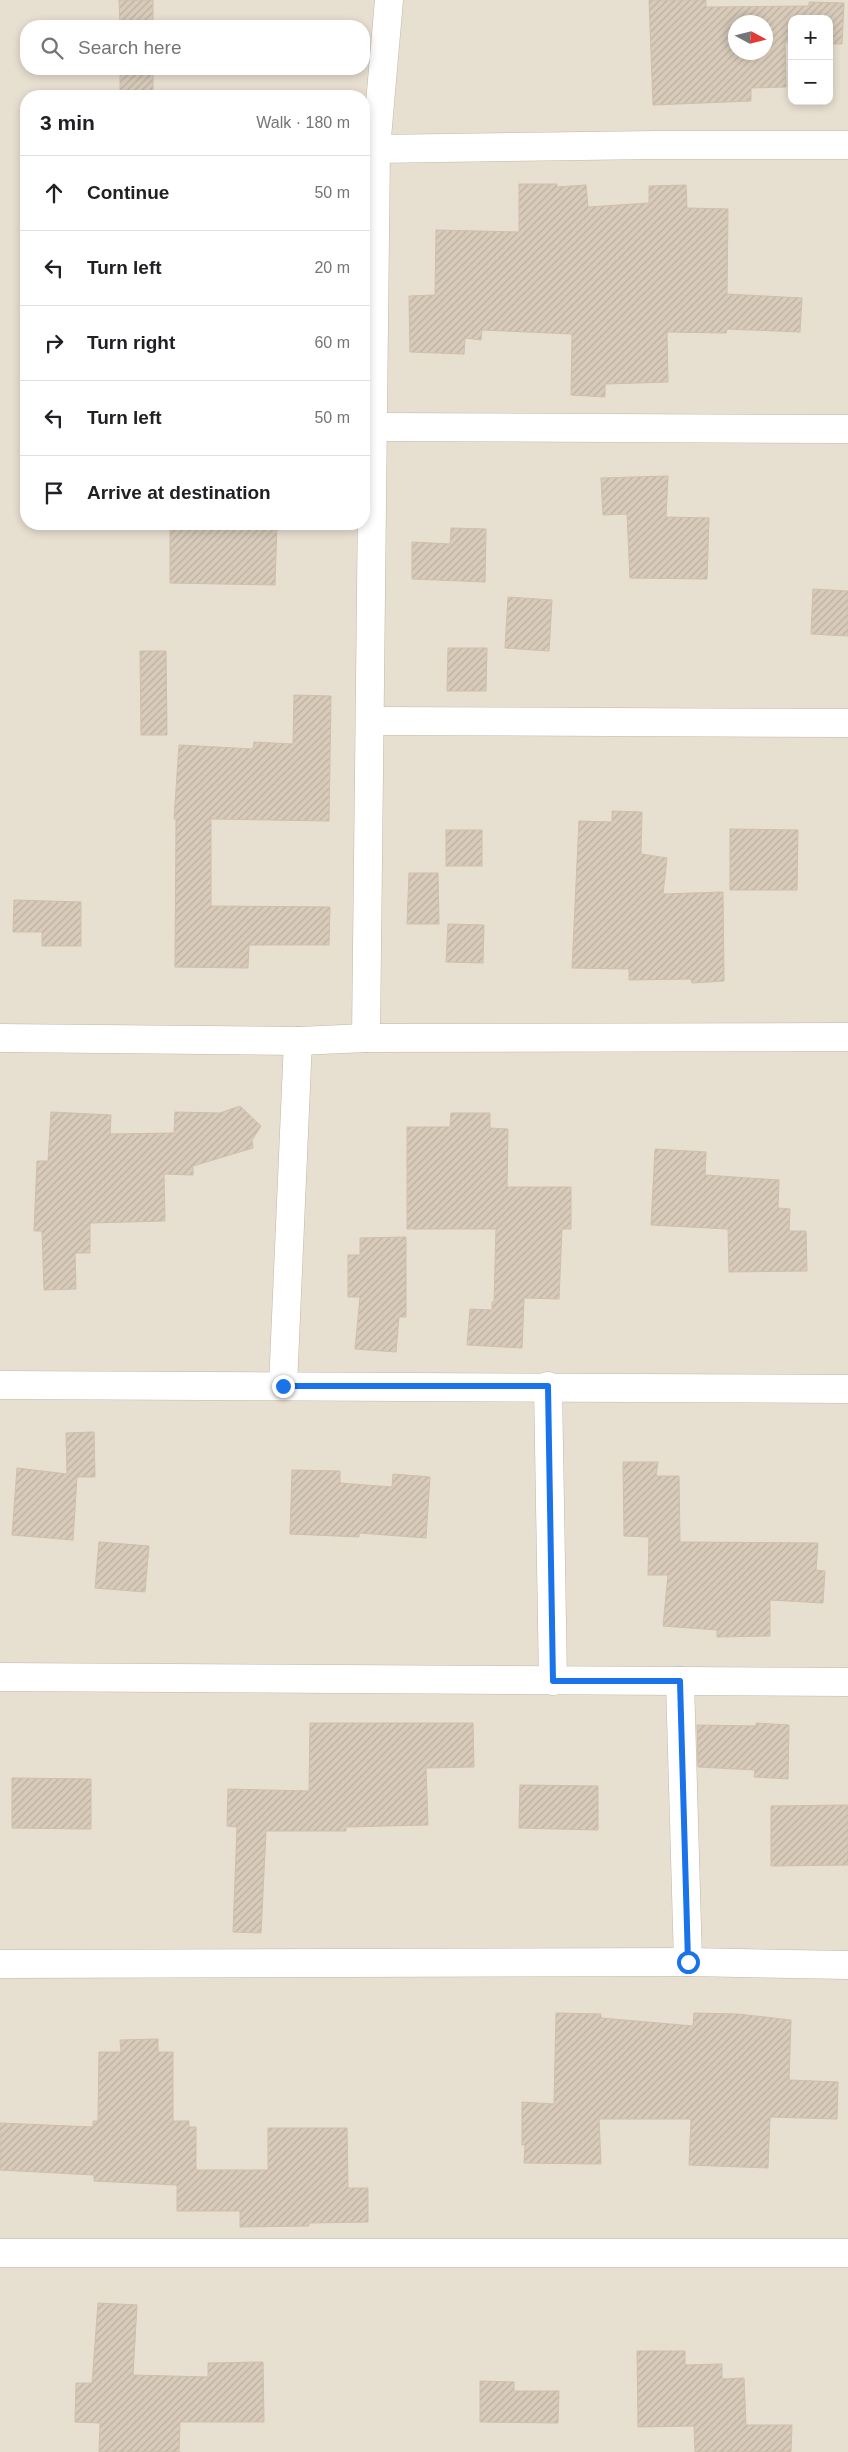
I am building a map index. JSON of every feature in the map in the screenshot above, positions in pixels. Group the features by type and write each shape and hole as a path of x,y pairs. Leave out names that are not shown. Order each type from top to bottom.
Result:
{"street":[{"path":"366,1038 376,149 389,0"},
{"path":"376,149 848,144"},
{"path":"373,427 848,429"},
{"path":"370,721 848,723"},
{"path":"0,1038 298,1041 366,1038 848,1037"},
{"path":"283,1386 298,1041"},
{"path":"0,1385 848,1388"},
{"path":"548,1386 553,1681"},
{"path":"0,1677 848,1682"},
{"path":"680,1681 688,1962"},
{"path":"0,1964 688,1962 848,1965"},
{"path":"0,2253 848,2253"}],"shaded area":[{"path":"0,0 848,0 848,2452 0,2452"}],"building":[{"path":"119,0 153,0 153,20 120,20"},
{"path":"649,0 706,0 706,7 809,6 809,2 844,3 842,44 833,44 833,15 788,15 788,42 785,42 786,87 751,88 751,101 653,105"},
{"path":"120,75 153,75 153,90 120,90"},
{"path":"519,184 557,184 557,187 586,185 588,207 649,203 649,186 686,185 687,208 728,209 727,294 802,298 800,332 727,329 726,333 667,332 668,382 605,384 605,397 571,395 572,334 482,330 481,340 465,338 464,354 410,352 409,296 435,295 436,230 519,232"},
{"path":"668,476 666,517 709,518 707,579 630,578 627,514 603,515 601,478"},
{"path":"451,528 486,529 485,582 412,579 412,542 450,544"},
{"path":"170,530 277,530 275,585 170,583"},
{"path":"813,589 848,591 848,636 811,634"},
{"path":"508,597 552,600 549,651 505,648"},
{"path":"448,648 487,648 486,691 447,691"},
{"path":"140,651 166,651 167,735 141,735"},
{"path":"294,695 331,696 329,821 211,819 211,906 330,907 329,945 249,945 248,968 175,967 176,819 174,819 179,745 253,749 254,742 293,744"},
{"path":"612,811 642,812 641,854 667,858 663,894 723,892 724,981 692,983 691,979 629,980 629,969 572,968 579,821 612,822"},
{"path":"730,829 798,830 797,890 730,890"},
{"path":"446,830 482,830 482,866 446,866"},
{"path":"409,873 438,873 439,924 407,924"},
{"path":"14,900 81,902 81,946 42,946 42,932 13,932"},
{"path":"448,924 484,925 483,963 446,962"},
{"path":"240,1106 261,1126 252,1140 253,1148 193,1166 193,1175 164,1174 165,1221 90,1223 90,1253 75,1253 76,1289 44,1290 42,1231 34,1231 37,1161 48,1161 51,1112 111,1115 110,1134 174,1133 175,1112 220,1113"},
{"path":"451,1113 490,1113 490,1128 508,1129 507,1187 571,1187 571,1229 562,1229 559,1299 524,1298 522,1348 467,1345 470,1309 492,1310 492,1302 494,1302 496,1229 407,1229 407,1127 450,1127"},
{"path":"655,1149 706,1152 705,1175 779,1180 778,1208 790,1209 789,1231 806,1231 807,1271 729,1272 728,1229 651,1225"},
{"path":"406,1237 406,1317 399,1317 396,1352 355,1349 360,1297 348,1297 348,1255 360,1255 360,1238"},
{"path":"94,1432 95,1477 77,1477 73,1540 12,1535 17,1468 67,1474 66,1433"},
{"path":"623,1462 658,1462 656,1476 679,1476 680,1542 818,1543 816,1570 825,1571 823,1603 770,1600 770,1636 717,1637 717,1630 663,1626 668,1575 648,1575 649,1537 624,1536"},
{"path":"292,1470 340,1471 340,1483 392,1487 393,1474 430,1477 426,1538 359,1533 359,1537 290,1534"},
{"path":"99,1542 149,1546 145,1592 95,1588"},
{"path":"310,1723 473,1723 474,1767 426,1768 428,1825 346,1827 346,1831 266,1831 261,1933 233,1932 237,1827 227,1826 228,1789 309,1791"},
{"path":"756,1723 789,1725 788,1779 754,1777 755,1770 698,1767 697,1725 756,1726"},
{"path":"12,1778 91,1779 91,1829 12,1828"},
{"path":"520,1785 598,1786 598,1830 519,1828"},
{"path":"848,1805 848,1865 771,1866 771,1806"},
{"path":"556,2013 601,2014 601,2018 693,2026 694,2013 738,2014 791,2020 789,2080 838,2082 837,2119 770,2117 768,2168 689,2165 691,2119 599,2119 601,2164 524,2163 525,2145 522,2145 522,2102 554,2104"},
{"path":"158,2039 158,2052 173,2052 173,2121 189,2121 189,2127 196,2127 196,2170 268,2170 268,2128 347,2128 348,2188 368,2188 368,2222 309,2223 309,2226 240,2227 240,2211 177,2211 177,2185 94,2181 94,2175 0,2170 0,2123 93,2127 93,2121 98,2121 99,2052 121,2052 120,2040"},
{"path":"98,2303 137,2305 133,2375 208,2377 208,2363 263,2362 264,2422 180,2422 179,2452 99,2452 100,2423 75,2422 76,2383 92,2383"},
{"path":"637,2351 685,2351 685,2365 722,2364 722,2379 744,2378 746,2425 792,2425 791,2452 695,2452 694,2426 638,2427"},
{"path":"480,2381 514,2382 514,2391 559,2391 558,2423 480,2422"}],"route":[{"path":"283,1386 548,1386 553,1681 680,1681 688,1962"}]}
